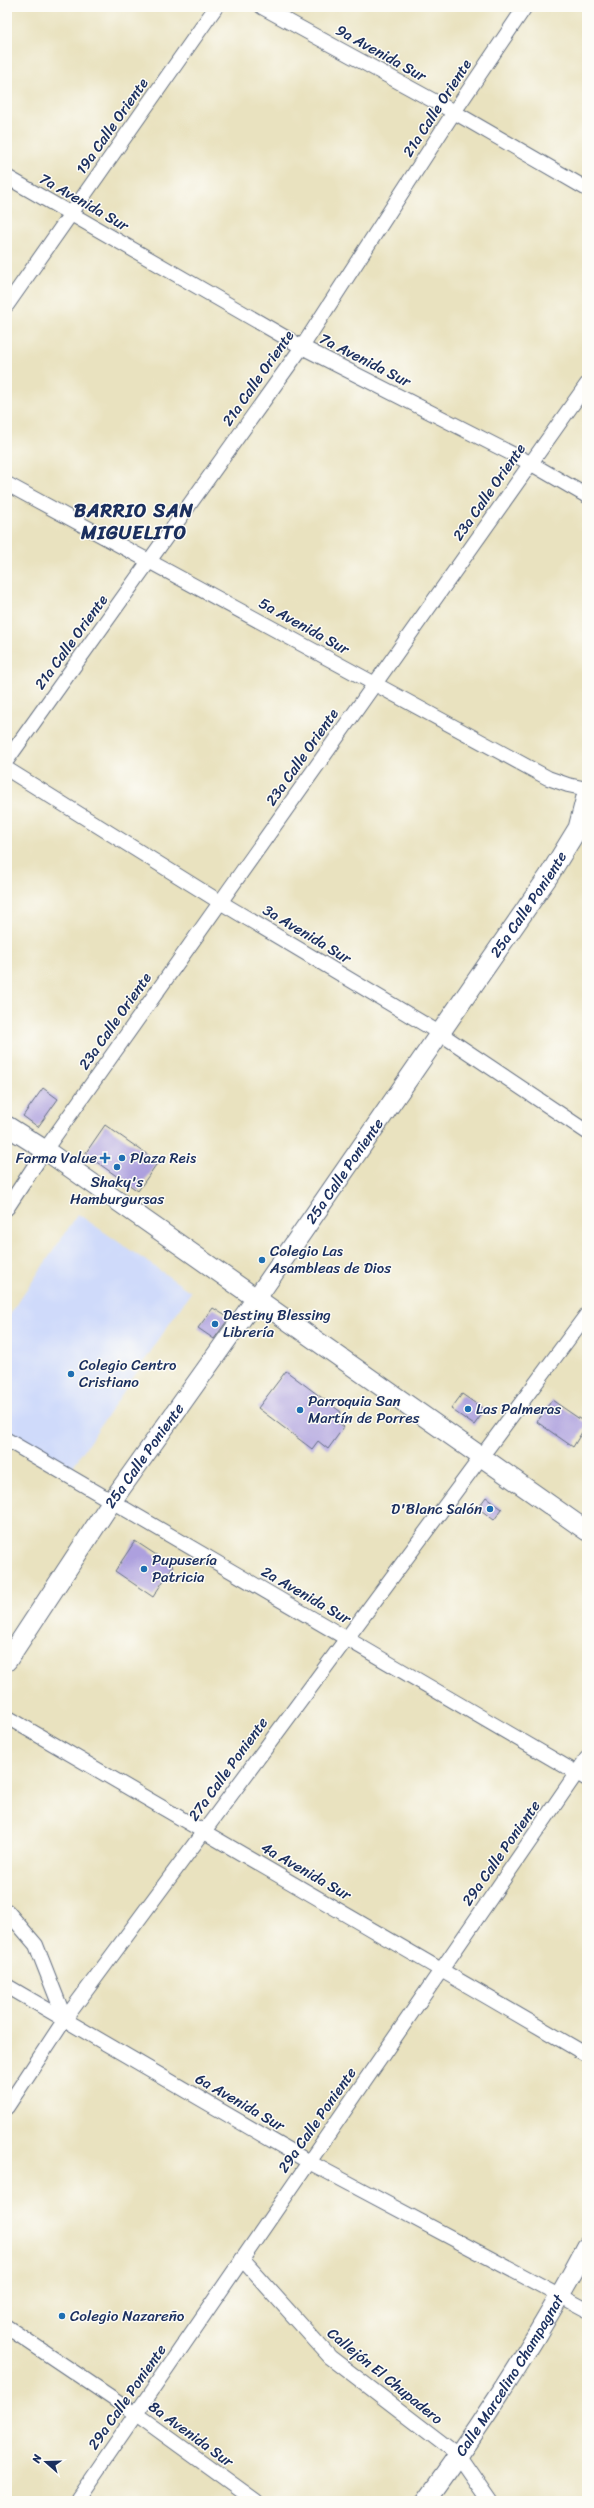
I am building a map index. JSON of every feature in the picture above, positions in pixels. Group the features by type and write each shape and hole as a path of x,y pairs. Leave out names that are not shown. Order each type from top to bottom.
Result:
{"street":[{"name":"19a Calle Oriente","path":"7,305 216,7"},
{"name":"9a Avenida Sur","path":"262,7 454,112 587,189"},
{"name":"21a Calle Oriente","path":"7,760 302,347 454,112 525,7"},
{"name":"7a Avenida Sur","path":"7,177 302,347 530,464 587,496"},
{"name":"23a Calle Oriente","path":"7,1208 45,1150 587,384"},
{"name":"5a Avenida Sur","path":"7,484 150,560 548,778 568,785 587,789"},
{"name":"3a Avenida Sur","path":"7,770 220,902 441,1034 587,1132"},
{"name":"25a Calle Poniente","path":"7,1661 112,1501 256,1299 441,1034 568,847 580,823 587,793"},
{"path":"7,1126 45,1150 481,1455 587,1531"},
{"name":"27a Calle Poniente","path":"7,2107 65,2019 481,1455 587,1314"},
{"name":"2a Avenida Sur","path":"7,1440 582,1776"},
{"name":"4a Avenida Sur","path":"7,1717 587,2055"},
{"name":"29a Calle Poniente","path":"76,2501 441,1970 582,1776 587,1758"},
{"path":"7,1912 36,1945 65,2019"},
{"name":"6a Avenida Sur","path":"7,1986 309,2162 587,2310"},
{"name":"Calle Marcelino Champagnat","path":"426,2501 459,2456 561,2295 587,2246"},
{"name":"Callejón El Chupadero","path":"242,2259 330,2357 459,2456 490,2501"},
{"name":"8a Avenida Sur","path":"7,2327 136,2414 256,2501"}],"shaded area":[{"name":"Colegio Centro Cristiano","path":"78,1214 191,1292 69,1472 7,1429 7,1319"}],"building":[{"path":"43,1088 58,1099 38,1127 23,1116"},
{"name":"Plaza Reis","path":"105,1125 158,1162 138,1191 85,1154"},
{"name":"Destiny Blessing Librería","path":"213,1308 229,1318 214,1339 198,1328"},
{"name":"Parroquia San Martín de Porres","path":"286,1371 341,1412 335,1420 344,1427 328,1449 318,1441 312,1449 258,1408"},
{"name":"Las Palmeras","path":"462,1394 485,1410 474,1425 451,1409"},
{"path":"552,1400 587,1424 573,1447 537,1422"},
{"name":"D'Blanc Salón","path":"486,1497 502,1509 494,1520 478,1508"},
{"name":"Pupusería Patricia","path":"135,1541 173,1566 153,1597 115,1571"}],"place":[{"name":"Farma Value","path":"105,1158"},
{"name":"Plaza Reis","path":"122,1158"},
{"name":"Shaky's Hamburgursas","path":"117,1167"},
{"name":"Colegio Las Asambleas de Dios","path":"262,1260"},
{"name":"Destiny Blessing Librería","path":"215,1324"},
{"name":"Colegio Centro Cristiano","path":"71,1374"},
{"name":"Las Palmeras","path":"468,1409"},
{"name":"Parroquia San Martín de Porres","path":"300,1410"},
{"name":"D'Blanc Salón","path":"490,1509"},
{"name":"Pupusería Patricia","path":"144,1569"},
{"name":"Colegio Nazareño","path":"62,2316"}],"district":[{"name":"BARRIO SAN MIGUELITO","path":"134,521"}]}
